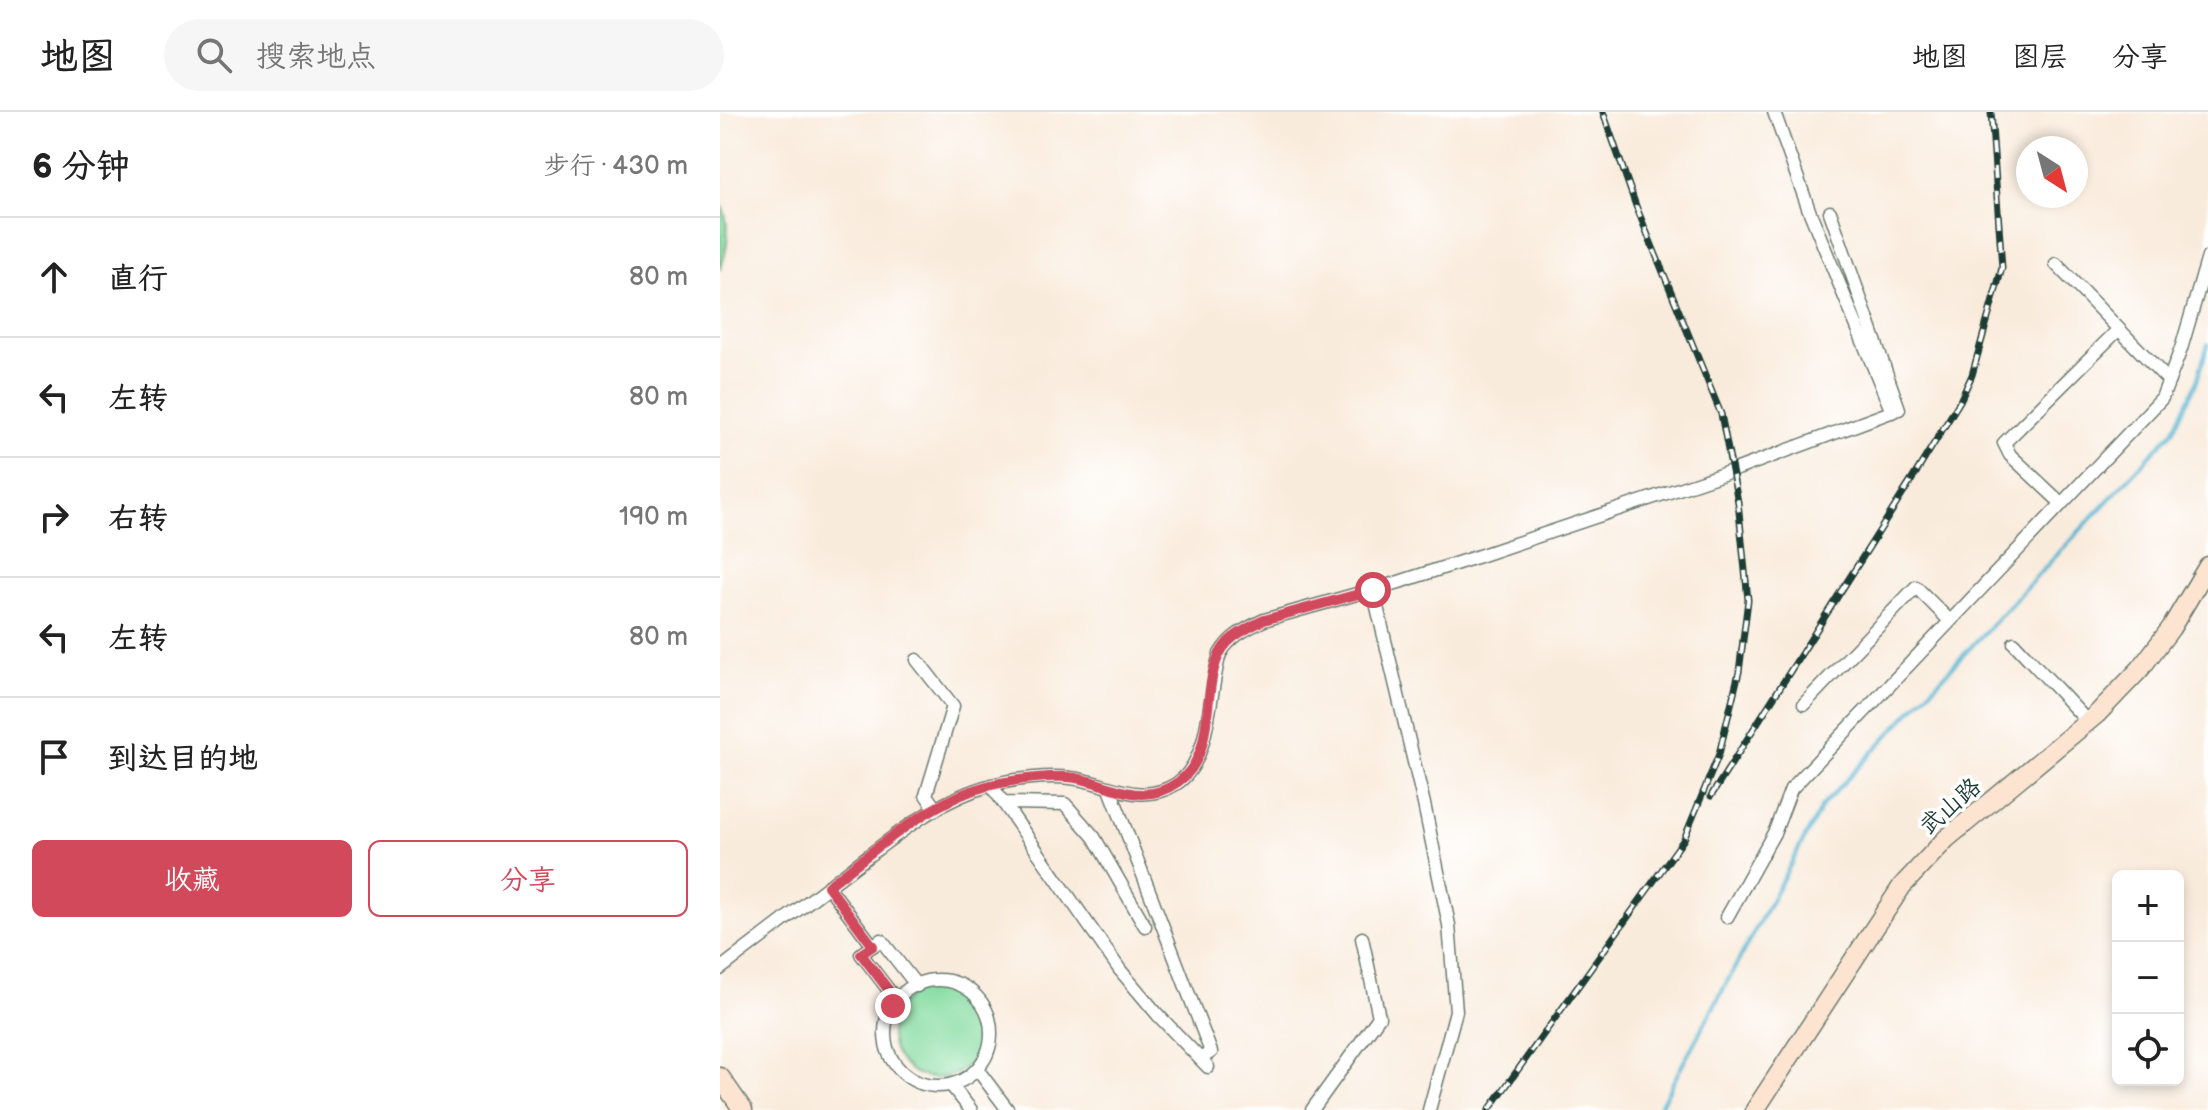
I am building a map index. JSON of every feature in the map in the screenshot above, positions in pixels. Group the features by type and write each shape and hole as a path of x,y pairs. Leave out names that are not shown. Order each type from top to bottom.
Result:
{"main road":[{"name":"武山路","path":"1755,1110 1902,886 1946,839 2088,722 2141,668 2171,628 2208,566"},
{"path":"720,1077 743,1110"}],"street":[{"path":"1774,112 1809,210 1892,412"},
{"path":"720,969 828,886 936,809 991,785 1067,777 1127,794 1148,794 1176,784 1188,774 1203,743 1220,654 1234,637 1264,620 1373,590 1732,471 1899,409 1830,212"},
{"path":"1727,917 1775,831 1791,789 2162,398 2208,257"},
{"path":"2056,264 2169,381"},
{"path":"2061,503 2010,455 2004,443 2118,330"},
{"path":"1804,704 1916,587 1950,621"},
{"path":"1373,590 1449,925 1456,1011 1429,1110"},
{"path":"2014,643 2088,722"},
{"path":"917,660 953,706 926,795 936,809"},
{"path":"991,785 1120,970 1204,1063 1211,1052 1110,789"},
{"path":"1004,803 1065,804 1094,837 1145,926"},
{"path":"828,886 873,946"},
{"path":"1312,1110 1379,1017 1362,938"},
{"path":"897,1001 861,954 881,940 917,986"},
{"path":"947,980 966,987 982,1002 991,1021 991,1042 984,1061 970,1077 951,1085 930,1086 910,1079 895,1065 886,1046 886,1025 897,1001 907,990 917,986 926,981 947,980"},
{"path":"977,1069 1008,1110"},
{"path":"951,1085 971,1110"}],"green space":[{"path":"720,201 728,236 720,270"},
{"path":"936,988 961,996 973,1008 981,1033 973,1058 961,1070 936,1078 911,1070 899,1058 891,1033 899,1008 911,996"}],"waterway":[{"path":"1658,1110 1822,806 2173,431 2197,381 2208,344"}],"railway":[{"path":"1489,1110 1684,839 1719,754 1739,672 1748,600 1738,502 1721,414 1636,206 1603,112"},
{"path":"1711,796 1911,481 1960,401 1972,375 2002,268 1991,112"}],"route":[{"path":"893,1006 897,1001 861,954 873,946 828,886 918,819 991,785 1067,777 1127,794 1148,794 1176,784 1188,774 1203,743 1216,666 1226,643 1264,620 1373,590"}]}
